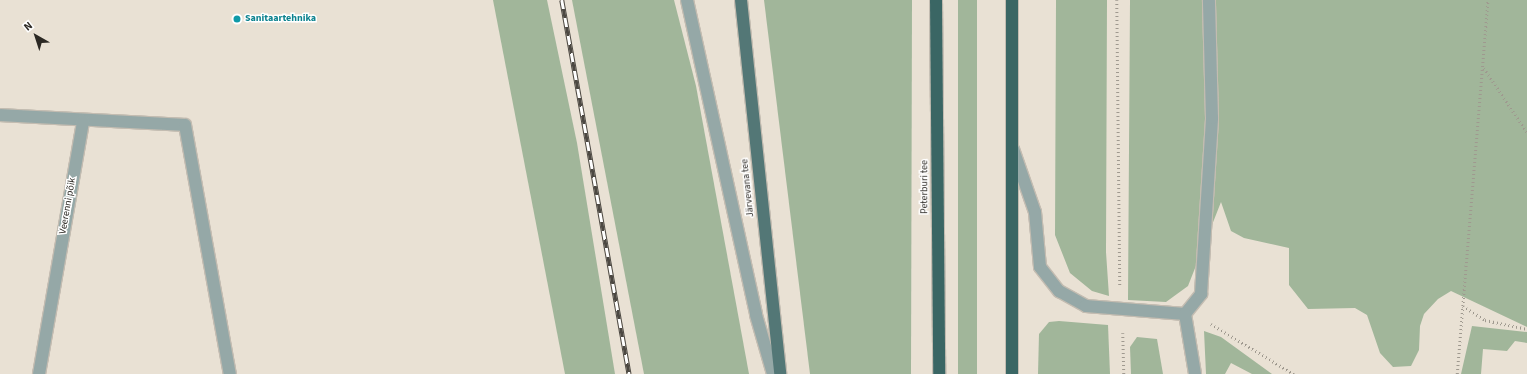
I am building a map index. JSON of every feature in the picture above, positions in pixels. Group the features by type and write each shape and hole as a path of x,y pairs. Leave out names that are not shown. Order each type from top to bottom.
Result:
{"highway":[{"name":"Peterburi tee","path":"936,0 939,374"},
{"path":"1012,0 1010,140 1012,374"}],"main road":[{"name":"Järvevana tee","path":"741,0 780,374"}],"street":[{"path":"687,0 756,315 773,374"},
{"path":"1195,374 1185,314 1201,294 1212,118 1210,0"},
{"path":"0,115 185,126 230,374"},
{"name":"Veerenni põik","path":"39,374 83,120"},
{"path":"1010,140 1035,212 1040,268 1059,291 1086,306 1185,314"}],"path":[{"path":"1117,0 1121,310 1124,374"},
{"path":"1457,374 1484,67 1488,0"},
{"path":"1484,67 1527,132"},
{"path":"1463,306 1485,320 1527,329"},
{"path":"1185,314 1224,328 1294,374"}],"green space":[{"path":"493,0 547,0 577,143 615,374 565,374"},
{"path":"572,0 674,0 696,86 749,374 644,374"},
{"path":"764,0 912,0 911,374 810,374"},
{"path":"958,0 977,0 977,374 958,374"},
{"path":"1056,0 1107,0 1106,252 1109,296 1092,291 1070,273 1055,235"},
{"path":"1130,0 1527,0 1527,327 1451,291 1438,299 1424,314 1420,326 1419,350 1411,366 1393,367 1380,353 1367,315 1355,308 1308,309 1289,285 1289,248 1244,238 1231,231 1221,202 1188,286 1166,302 1128,300"},
{"path":"1059,321 1108,325 1110,374 1038,374 1039,334 1049,322"},
{"path":"1472,326 1527,332 1527,343 1515,341 1507,351 1483,349 1481,374 1461,374"},
{"path":"1204,331 1221,337 1272,374 1252,374 1231,363 1225,374 1206,374"},
{"path":"1137,337 1157,339 1163,374 1131,374 1130,347"}],"railway":[{"path":"562,0 629,374"}],"place":[{"name":"Sanitaartehnika","path":"237,19"}]}
